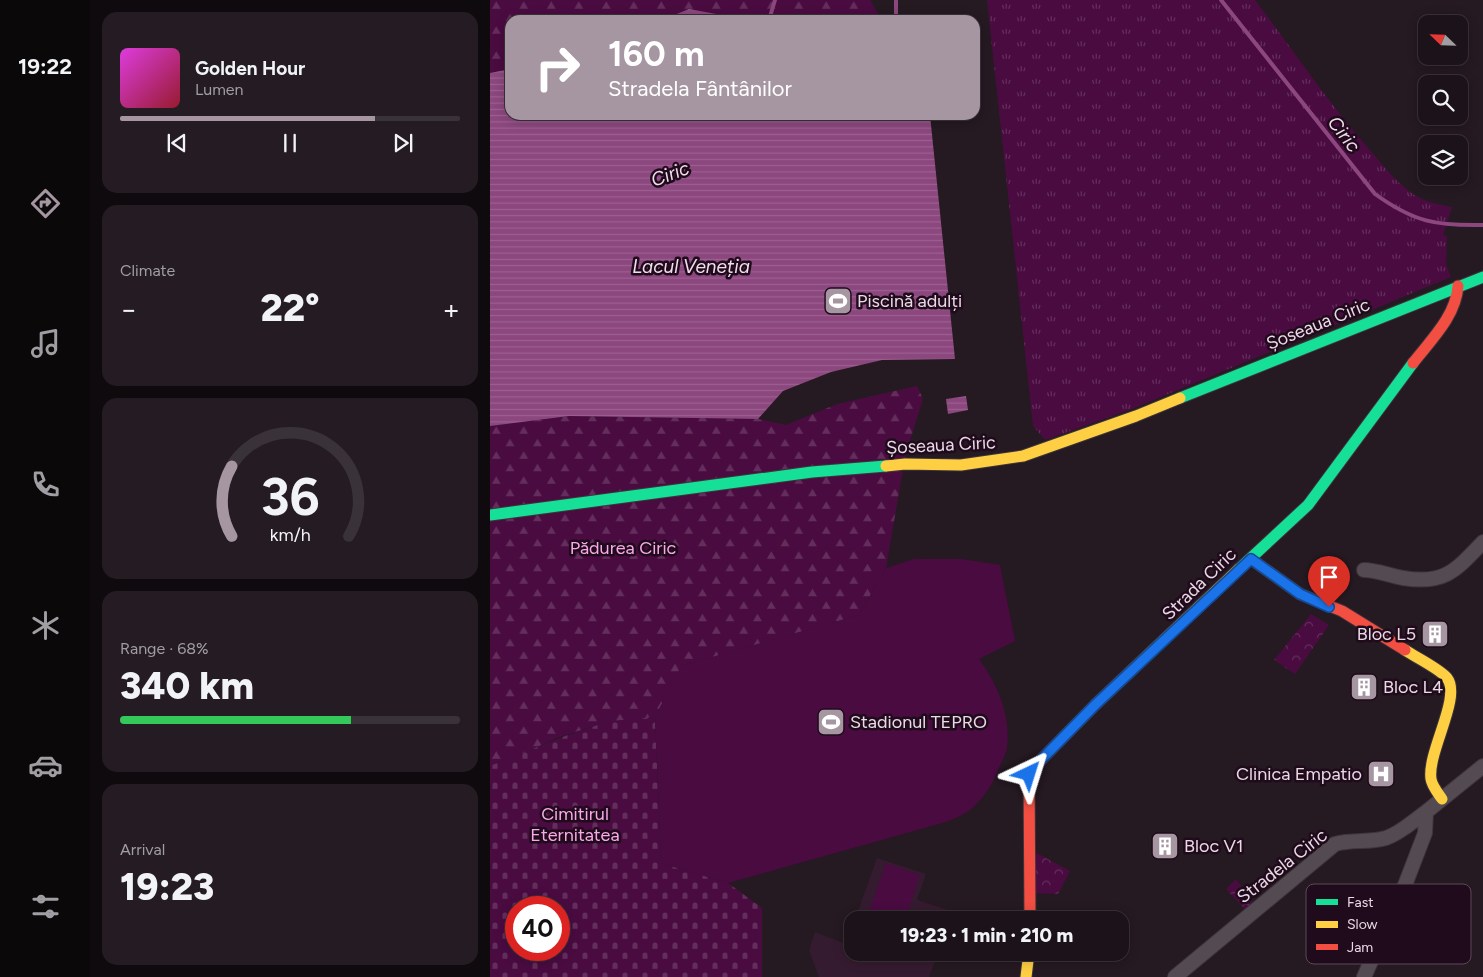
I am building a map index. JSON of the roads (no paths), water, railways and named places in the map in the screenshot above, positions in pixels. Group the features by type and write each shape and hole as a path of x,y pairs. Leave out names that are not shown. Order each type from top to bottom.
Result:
{"street":[{"name":"Șoseaua Ciric","path":"490,515 812,472 905,464 961,465 1023,456 1136,416 1483,277"},
{"name":"Strada Ciric","path":"1030,911 1029,774 1031,770 1096,704 1308,505 1451,312 1457,299 1458,286"},
{"path":"1364,570 1403,578 1431,580 1443,578 1456,569 1483,542"},
{"path":"1251,559 1300,594 1342,611 1445,675 1450,681 1453,689 1432,766 1431,778 1434,787 1442,799"},
{"name":"Stradela Ciric","path":"1175,977 1335,844 1346,841 1386,838 1398,832 1483,766"},
{"path":"1403,884 1425,833 1426,812"},
{"path":"1026,977 1029,961"},
{"path":"1364,977 1370,964"}],"water":[{"path":"689,9 722,15 674,15"},
{"name":"Lacul Veneția","path":"505,70 505,120 931,120 955,359 882,360 831,372 783,391 758,419 569,416 490,426 490,73"},
{"path":"966,396 968,410 948,414 946,399"}],"waterway":[{"path":"770,15 775,0"},
{"name":"Ciric","path":"896,0 896,15"},
{"name":"Ciric","path":"1221,0 1375,194 1402,211 1426,220 1452,225 1483,225"}],"place":[{"name":"Piscină adulți","path":"838,301"},
{"name":"Bloc L5","path":"1435,634"},
{"name":"Bloc L4","path":"1364,687"},
{"name":"Stadionul TEPRO","path":"831,722"},
{"name":"Clinica Empatio","path":"1381,774"},
{"name":"Bloc V1","path":"1165,846"}],"park label":[{"name":"Pădurea Ciric","path":"623,548"},
{"name":"Cimitirul Eternitatea","path":"575,824"}]}
